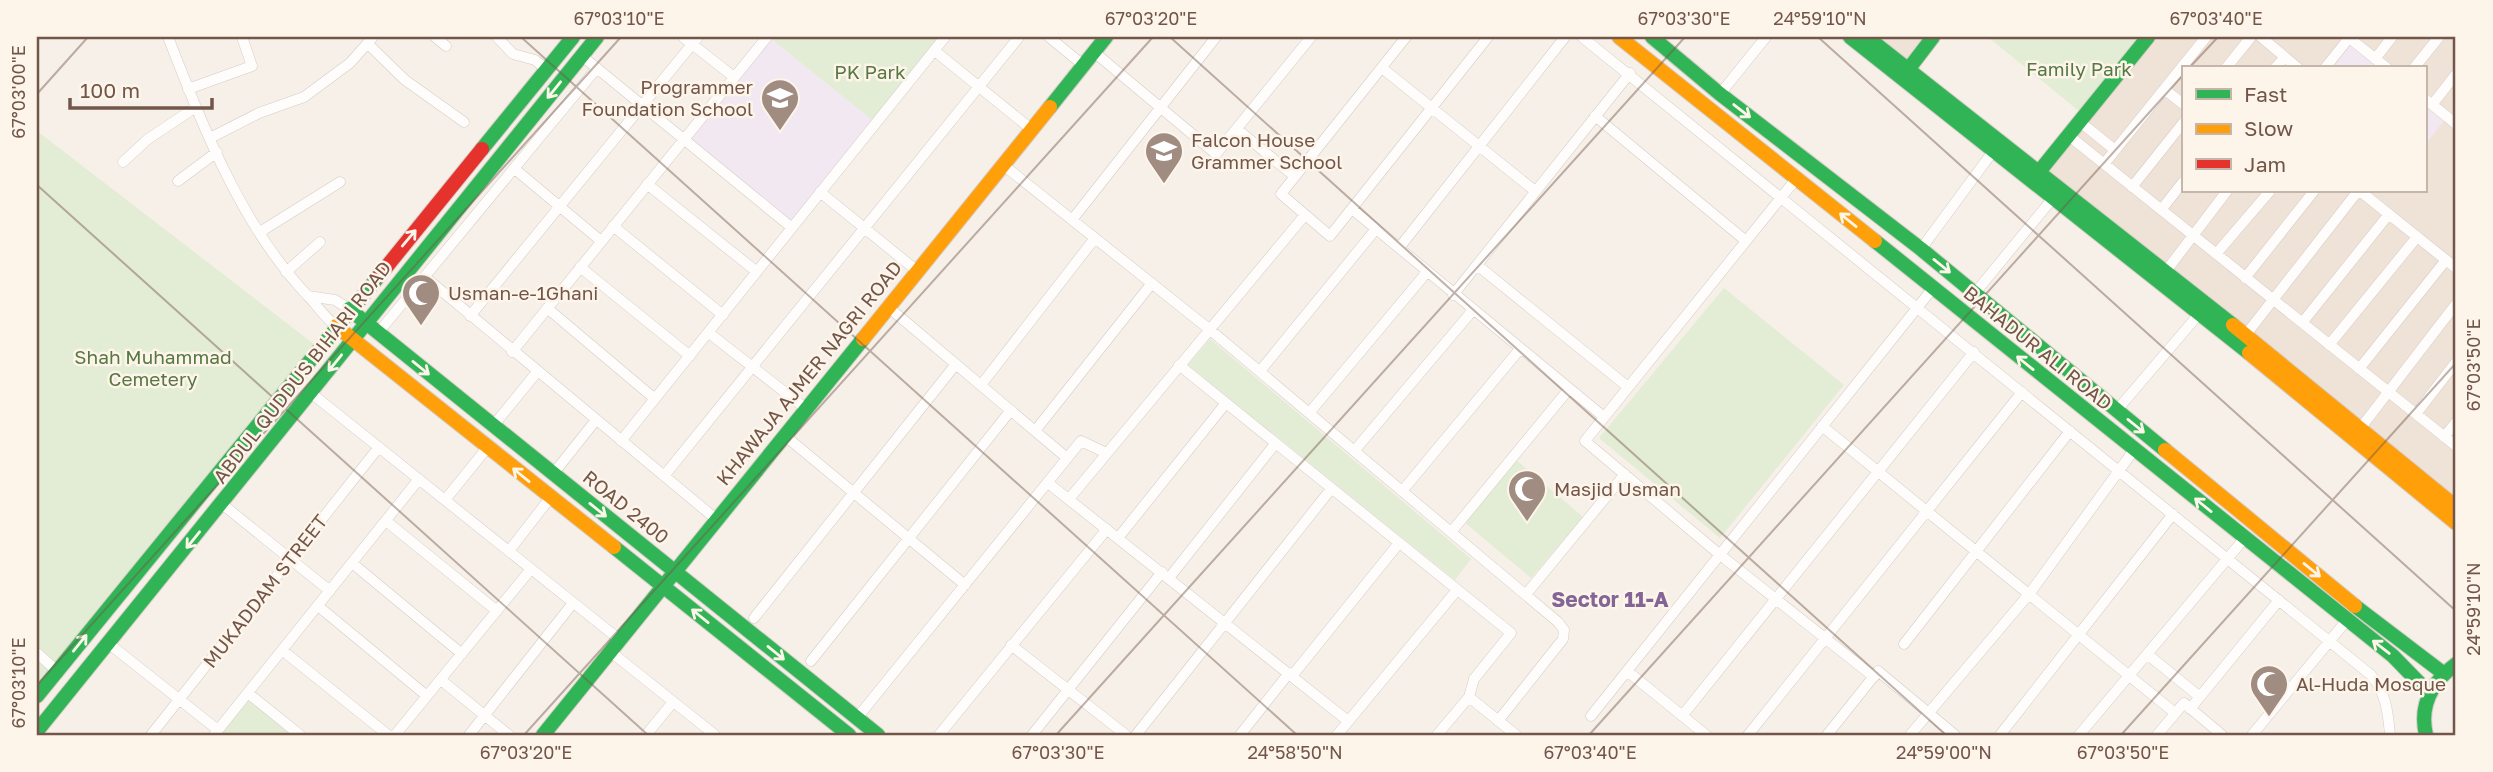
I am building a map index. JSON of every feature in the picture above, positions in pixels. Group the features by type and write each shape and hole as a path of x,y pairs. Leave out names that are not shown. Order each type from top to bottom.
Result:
{"main road":[{"name":"ABDUL QUDDUS BIHARI ROAD","path":"37,696 349,309 573,37"},
{"name":"ABDUL QUDDUS BIHARI ROAD","path":"37,731 597,37"},
{"name":"KHAWAJA AJMER NAGRI ROAD","path":"543,735 1105,37"},
{"name":"BAHADUR ALI ROAD","path":"1619,37 2393,656 2430,694"},
{"name":"BAHADUR ALI ROAD","path":"1652,37 1720,94 1921,248 2408,649 2443,673"},
{"path":"1850,37 1905,73 2034,177 2053,198 2199,314 2355,435 2456,507"},
{"path":"1867,37 1993,150 2166,271 2456,523"},
{"path":"1905,73 1933,37"},
{"path":"2034,177 2148,37"},
{"path":"1877,244 1892,226"},
{"name":"ROAD 2400","path":"349,309 878,735"},
{"name":"ROAD 2400","path":"336,326 849,735"},
{"path":"2426,735 2422,714 2432,685 2456,664"}],"street":[{"path":"168,37 210,138 260,232 286,272 336,326"},
{"path":"188,89 252,66 242,37"},
{"path":"435,37 446,46"},
{"path":"497,37 513,54 535,60 547,70"},
{"path":"682,37 695,40 734,77"},
{"path":"512,352 767,37"},
{"path":"621,441 946,37"},
{"path":"664,476 1018,37"},
{"path":"1049,37 1083,65"},
{"path":"1072,220 1216,37"},
{"path":"1094,52 1216,153 1310,37"},
{"path":"1406,37 1281,194 1330,236 1488,37"},
{"path":"1399,248 1565,37"},
{"path":"1582,37 1630,73 1780,198 2371,675 2381,687 2390,735"},
{"path":"1720,94 1766,37"},
{"path":"2183,66 2206,37"},
{"path":"2228,66 2251,37"},
{"path":"2261,37 2296,66"},
{"path":"2326,66 2348,37 2384,66"},
{"path":"2375,59 2392,37"},
{"path":"2416,66 2439,37"},
{"path":"210,138 259,113 304,97 350,63 370,40 405,80 464,122"},
{"path":"470,316 695,40"},
{"path":"934,51 1031,129"},
{"path":"582,56 791,227"},
{"path":"2277,66 2285,57"},
{"path":"2104,164 2182,67"},
{"path":"378,333 516,170 597,68"},
{"path":"1382,68 1535,191"},
{"path":"1453,295 1630,73"},
{"path":"2456,74 2428,102 2456,124"},
{"path":"2164,89 2182,103"},
{"path":"123,162 148,139 196,107"},
{"path":"1595,116 1746,241"},
{"path":"2079,121 2115,150"},
{"path":"2132,187 2182,124"},
{"path":"1237,129 1294,176"},
{"path":"2067,135 2456,446"},
{"path":"1921,248 1993,150"},
{"path":"178,181 217,152"},
{"path":"1002,164 1310,412 1558,622 1564,630 1563,639 1498,720"},
{"path":"516,170 601,241"},
{"path":"1796,179 1585,440 1719,554 1874,677"},
{"path":"260,232 340,183"},
{"path":"2161,210 2182,183"},
{"path":"647,184 757,272"},
{"path":"820,192 916,270"},
{"path":"2166,271 2226,192"},
{"path":"2216,254 2269,192"},
{"path":"2245,278 2313,192"},
{"path":"2244,337 2358,192"},
{"path":"2360,192 2456,268"},
{"path":"1975,293 2053,198"},
{"path":"1352,209 1604,417"},
{"path":"2302,323 2389,214"},
{"path":"1069,499 1305,215"},
{"path":"612,226 723,315"},
{"path":"1260,371 1376,229"},
{"path":"2329,345 2417,237"},
{"path":"981,385 1096,238"},
{"path":"286,272 320,242"},
{"path":"2360,369 2445,260"},
{"path":"1477,265 1628,387"},
{"path":"580,267 690,356"},
{"path":"1310,412 1427,272"},
{"path":"425,277 716,519"},
{"path":"1035,430 1152,283"},
{"path":"1591,716 1933,288"},
{"path":"308,296 335,300 349,309"},
{"path":"2355,435 2456,304"},
{"path":"887,306 1068,458"},
{"path":"547,308 655,399"},
{"path":"1355,450 1473,310"},
{"path":"2117,410 2199,314"},
{"path":"709,333 805,408"},
{"path":"1403,490 1520,349"},
{"path":"1682,716 1974,352"},
{"path":"2416,414 2456,362"},
{"path":"754,618 956,364"},
{"path":"1179,365 1511,633 1474,679 1469,697 1437,735"},
{"path":"493,426 537,372"},
{"path":"1452,531 1569,389"},
{"path":"1748,735 2022,392"},
{"path":"311,393 573,603 673,702 715,735"},
{"path":"1118,538 1226,403"},
{"path":"811,661 907,537 1011,410"},
{"path":"553,474 596,421"},
{"path":"2444,437 2456,422"},
{"path":"1822,426 2175,713"},
{"path":"1904,644 1975,549 2070,431"},
{"path":"784,435 965,586"},
{"path":"857,719 1081,440 1106,453"},
{"path":"1032,735 1275,444"},
{"name":"MUKADDAM STREET","path":"151,735 379,447"},
{"path":"445,500 487,448"},
{"path":"1910,735 2030,593 2134,450"},
{"path":"1527,593 1625,474"},
{"path":"108,643 179,699 216,733 419,480"},
{"path":"1048,483 1348,721"},
{"path":"1136,735 1331,489"},
{"path":"509,551 550,498"},
{"path":"222,504 330,591"},
{"path":"2000,735 2173,514"},
{"path":"386,521 497,611"},
{"path":"939,735 1107,529"},
{"path":"2079,735 2244,539"},
{"path":"1240,735 1399,543"},
{"path":"352,563 462,654"},
{"path":"395,735 531,569"},
{"path":"1337,735 1457,590"},
{"path":"2190,709 2279,600"},
{"path":"469,735 573,603"},
{"path":"318,606 427,696"},
{"path":"2252,735 2347,620"},
{"path":"1012,645 1126,735"},
{"path":"282,650 388,735"},
{"path":"37,653 57,671"},
{"path":"2147,654 2200,697"},
{"path":"1627,671 1706,735"},
{"path":"1827,735 1878,671 1955,735"},
{"path":"441,680 509,735"},
{"path":"248,693 300,735"},
{"path":"1469,697 1516,735"},
{"path":"646,735 673,702"},
{"path":"2157,735 2184,703 2222,735"}],"shaded area":[{"name":"Programmer Foundation School","path":"769,37 876,123 791,227 684,140"},
{"path":"1875,37 1928,37 1907,60"},
{"path":"2154,37 2456,37 2456,498 2045,171"},
{"path":"2349,38 2384,66 2327,66"},
{"path":"2426,100 2447,117 2426,144"}],"green space":[{"name":"PK Park","path":"769,37 945,37 876,123"},
{"name":"Family Park","path":"1988,37 2148,37 2084,115"},
{"name":"Shah Muhammad Cemetery","path":"37,131 319,348 37,697"},
{"path":"1724,288 1844,385 1720,538 1599,438"},
{"path":"1210,339 1471,559 1455,580 1188,365"},
{"name":"Masjid Usman","path":"1515,459 1583,517 1531,578 1464,522"},
{"path":"248,693 300,735 214,735"}],"traffic: fast":[{"path":"482,149 573,37"},
{"path":"37,731 597,37"},
{"path":"1050,107 1106,37"},
{"path":"1652,37 1720,94 1921,249 2165,450"},
{"path":"1850,37 2249,353"},
{"path":"1867,37 2233,325"},
{"path":"1904,75 1933,37"},
{"path":"2034,178 2148,37"},
{"path":"1875,241 2393,656 2430,694"},
{"path":"37,696 379,276"},
{"path":"349,309 878,735"},
{"path":"543,735 863,339"},
{"path":"614,547 849,735"},
{"path":"2355,606 2443,673"},
{"path":"2426,735 2424,714 2429,695 2440,678 2456,664"}],"traffic: slow":[{"path":"1619,37 1875,241"},
{"path":"863,339 1050,107"},
{"path":"2233,325 2456,507"},
{"path":"336,326 614,547"},
{"path":"2249,353 2456,523"},
{"path":"2165,450 2355,606"}],"traffic: jam":[{"path":"379,276 482,149"}],"place":[{"name":"Programmer Foundation School","path":"780,132"},
{"name":"Falcon House Grammer School","path":"1164,185"},
{"name":"Usman-e-1Ghani","path":"421,327"},
{"name":"Masjid Usman","path":"1527,523"},
{"name":"Al-Huda Mosque","path":"2269,718"}],"district":[{"name":"Sector 11-A","path":"1610,600"}]}
